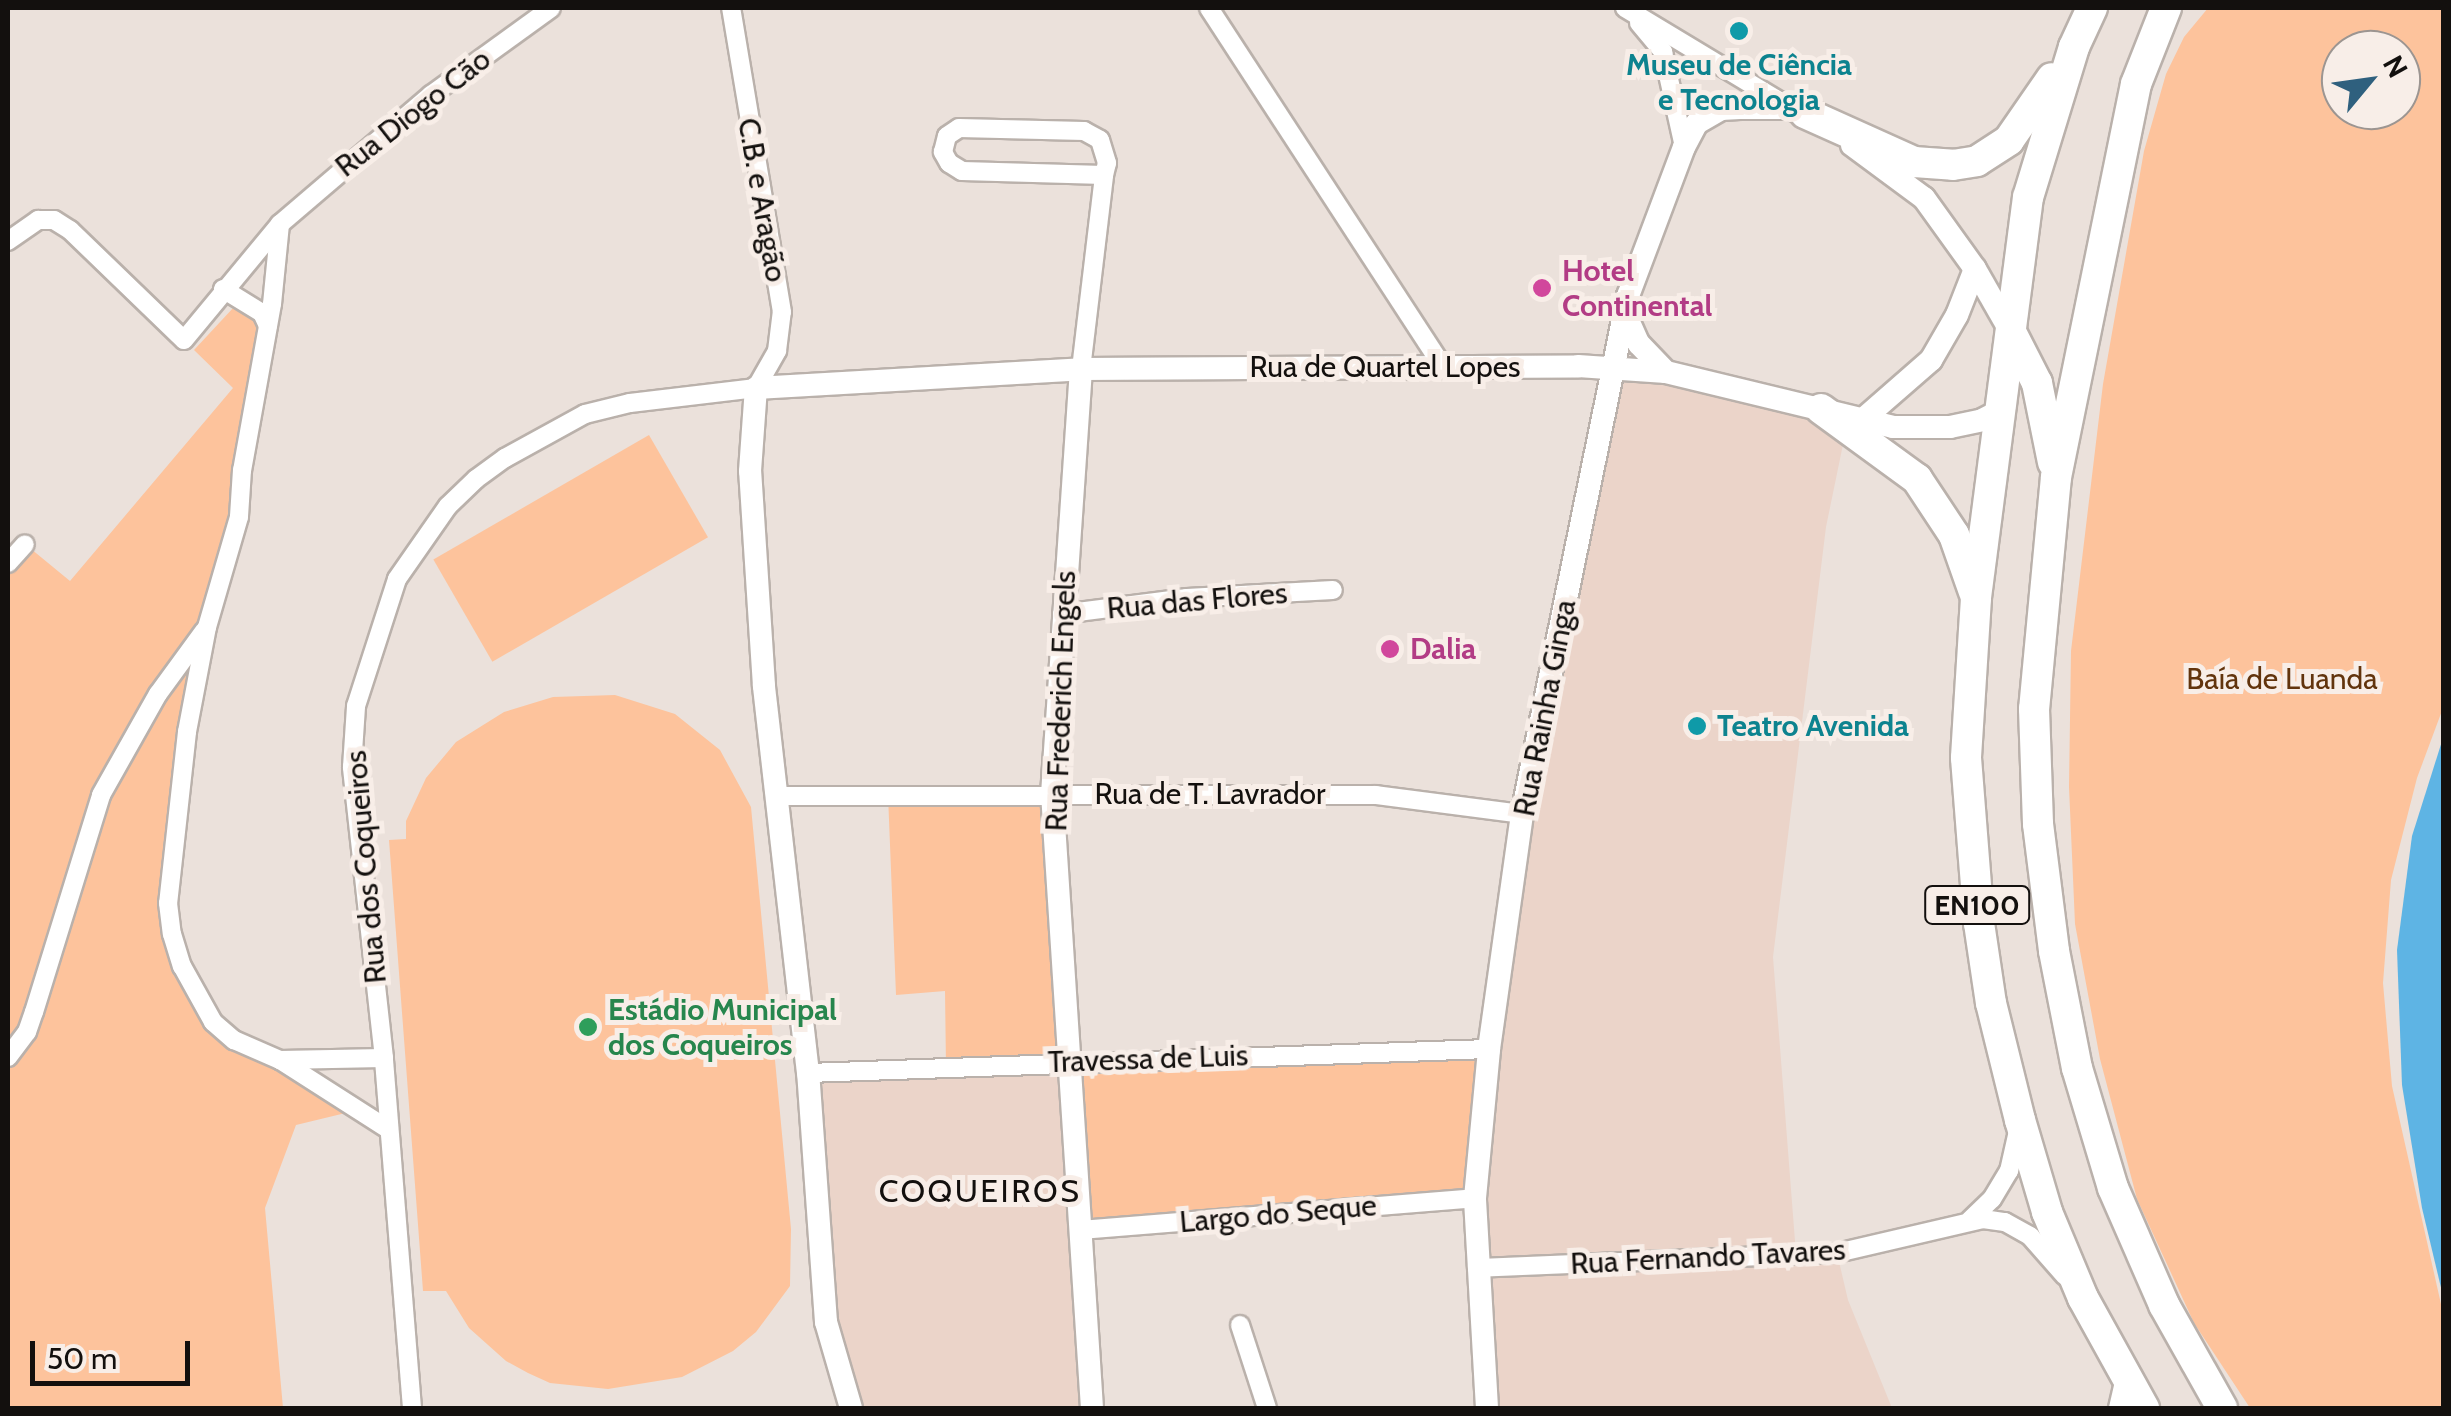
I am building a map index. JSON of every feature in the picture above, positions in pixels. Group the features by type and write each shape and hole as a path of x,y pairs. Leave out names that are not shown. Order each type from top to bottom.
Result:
{"main road":[{"name":"EN100","path":"2092,8 2074,47 2028,197 2004,409 1976,598 1966,758 1972,851 1991,1003 2020,1120 2046,1212 2083,1298 2144,1408"},
{"name":"EN100","path":"2166,8 2136,84 2056,477 2034,709 2038,824 2054,951 2077,1068 2113,1188 2164,1305 2222,1408"},
{"path":"1798,111 1914,162 1953,164 1977,160 2009,140 2074,47"},
{"path":"2004,409 2037,384 2071,347 2093,302"},
{"path":"2011,332 2037,384 2056,477"},
{"path":"1821,410 1917,479 1954,535 1976,598"}],"street":[{"name":"Rua Diogo Cão","path":"8,241 38,220 54,220 70,230 184,340 280,224 431,95 551,8"},
{"name":"C.B. e Aragão","path":"731,8 782,312 777,351 756,388"},
{"path":"1209,8 1442,366"},
{"path":"1626,8 1798,111 1924,198 1975,269 2011,332"},
{"path":"1626,8 1663,52 1684,147"},
{"name":"Rua Rainha Ginga","path":"1488,1408 1475,1198 1489,1049 1522,814 1599,443 1610,368 1624,311 1684,147 1697,123 1721,109 1798,111"},
{"path":"959,128 1084,131 1105,147 1104,175 962,171 944,157 944,142 959,128"},
{"name":"Rua Frederich Engels","path":"1092,1408 1052,793 1082,370 1104,175"},
{"path":"280,224 239,517 207,628 187,732 168,903 182,966 213,1022 234,1040 280,1060 388,1129"},
{"path":"1861,421 1931,360 1957,315 1975,269"},
{"path":"223,289 262,312 268,326"},
{"path":"1624,311 1639,344 1666,372"},
{"name":"Rua de Quartel Lopes","path":"756,388 1082,370 1610,368 1666,372 1892,427 1950,427 1982,420 2004,409"},
{"path":"756,388 751,521 808,1073 826,1322 851,1408"},
{"name":"Rua dos Coqueiros","path":"412,1408 384,1058 352,767 356,706 397,579 462,493 504,458 543,435 584,414 630,402 756,388"},
{"path":"8,563 25,544"},
{"name":"Rua das Flores","path":"1062,614 1187,598 1333,590"},
{"path":"8,1058 34,1012 102,795 139,724 207,628"},
{"name":"Rua de T. Lavrador","path":"777,796 1376,795 1522,814"},
{"name":"Travessa de Luis","path":"808,1073 1489,1049"},
{"path":"280,1060 384,1058"},
{"path":"1970,1220 1992,1199 2008,1171 2020,1120"},
{"name":"Largo do Seque","path":"1080,1230 1475,1198"},
{"name":"Rua Fernando Tavares","path":"1477,1268 1837,1253 1932,1234 1970,1220 2005,1222 2030,1236 2083,1298"},
{"path":"1240,1326 1266,1408"},
{"path":"2118,1408 2125,1378"}],"shaded area":[{"path":"1610,368 1847,425 1826,527 1773,957 1796,1254 1837,1253 1848,1300 1892,1408 1487,1408 1475,1198 1489,1049"},
{"path":"1069,1061 1092,1408 854,1408 840,1368 808,1073"}],"green space":[{"name":"Baía de Luanda","path":"2208,8 2443,8 2443,708 2417,778 2391,880 2383,983 2392,1086 2443,1313 2443,1408 2250,1408 2194,1323 2137,1199 2100,1059 2075,924 2069,787 2071,651 2103,384 2144,151 2166,74 2184,37"},
{"path":"234,307 268,326 207,628 168,903 182,966 234,1039 358,1110 296,1125 265,1208 283,1408 8,1408 8,563 25,544 70,581 233,388 194,350"},
{"path":"649,435 708,537 492,662 433,560"},
{"name":"Estádio Municipal dos Coqueiros","path":"615,695 675,714 720,750 751,807 791,1229 790,1286 756,1332 733,1351 682,1377 608,1389 550,1383 528,1373 506,1361 469,1328 446,1291 423,1291 389,840 406,839 406,821 426,778 456,742 504,712 553,697"},
{"path":"1052,793 1070,1061 1489,1049 1475,1198 1081,1229 1069,1061 946,1067 945,991 896,995 888,795"}],"water":[{"path":"2443,738 2443,1296 2422,1208 2402,1085 2397,950 2412,836"}],"place":[{"name":"Museu de Ciência e Tecnologia","path":"1739,31"},
{"name":"Hotel Continental","path":"1542,288"},
{"name":"Dalia","path":"1390,649"},
{"name":"Teatro Avenida","path":"1697,726"},
{"name":"Estádio Municipal dos Coqueiros","path":"588,1027"}],"district":[{"name":"COQUEIROS","path":"980,1191"}]}
